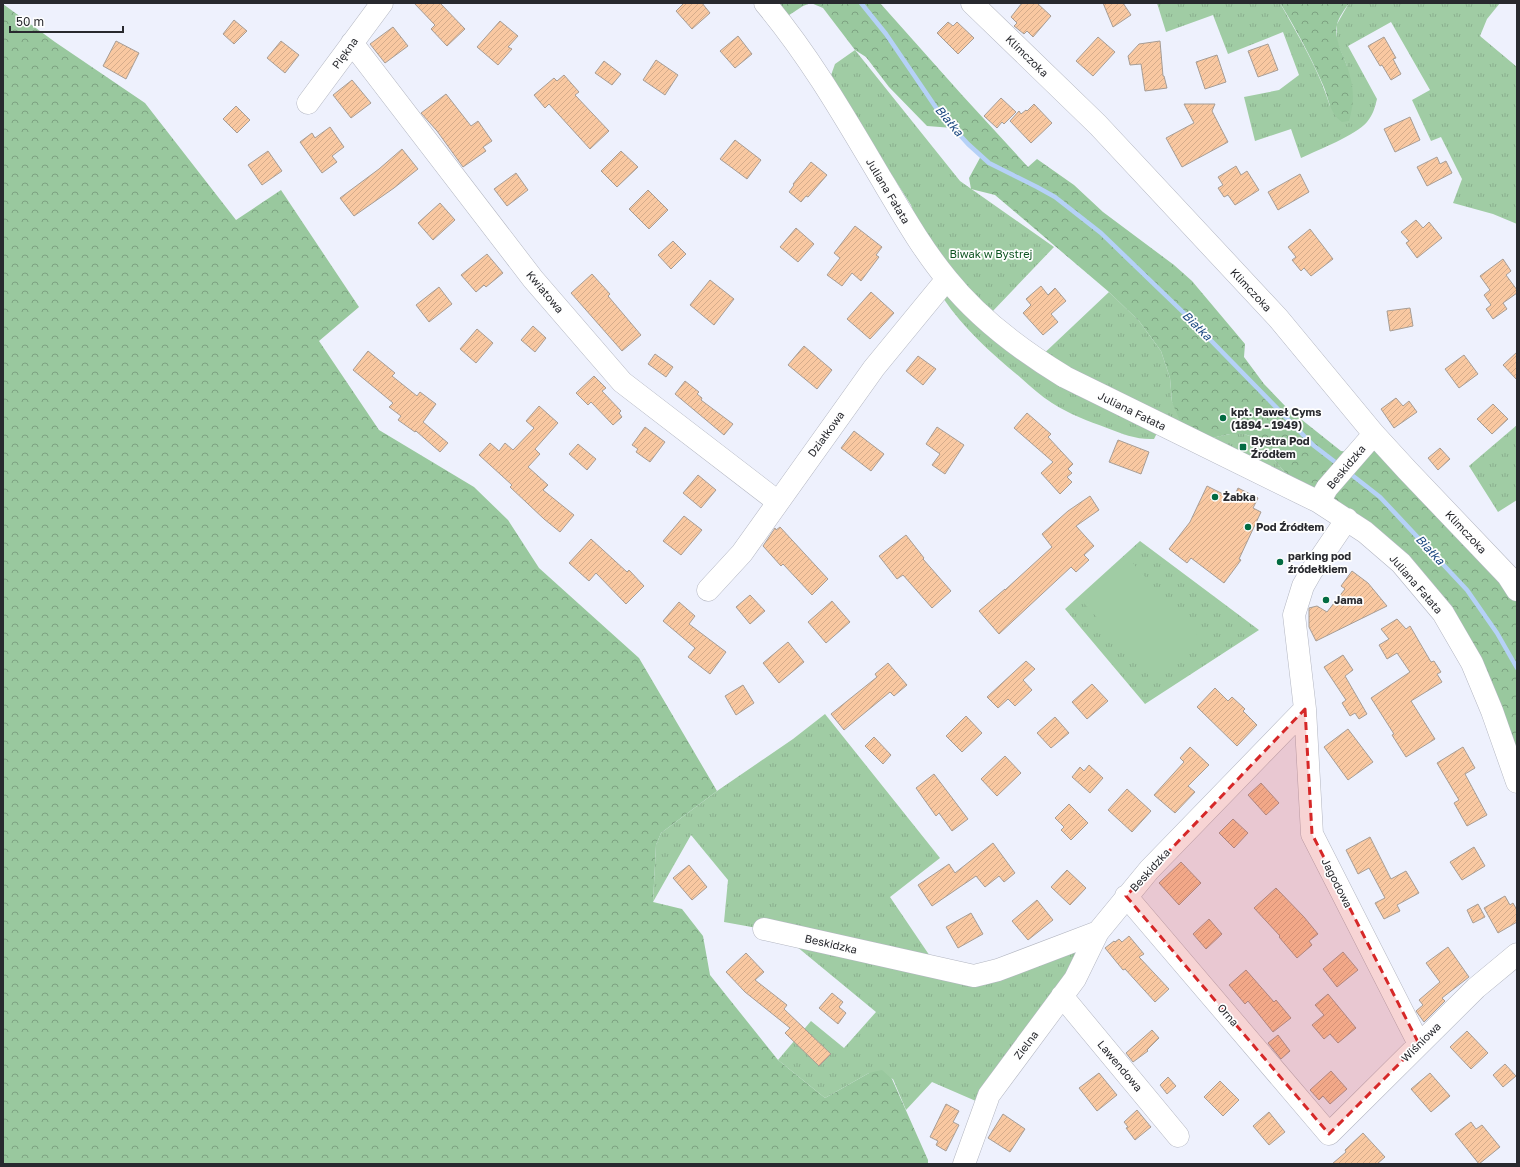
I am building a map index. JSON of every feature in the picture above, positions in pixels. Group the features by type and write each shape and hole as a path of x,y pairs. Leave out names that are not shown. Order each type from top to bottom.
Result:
{"street":[{"name":"Piękna","path":"308,103 382,3"},
{"name":"Juliana Fałata","path":"765,3 780,21 818,76 920,242 947,279 969,304 996,328 1037,360 1065,377 1323,495 1347,519 1365,532 1401,563 1443,613 1472,663 1492,711 1517,782"},
{"name":"Klimczoka","path":"972,3 1098,126 1278,318 1374,434 1508,576 1517,590"},
{"name":"Kwiatowa","path":"352,43 533,279 622,382 778,502"},
{"name":"Działkowa","path":"708,590 742,553 874,368 947,279"},
{"name":"Beskidzka","path":"1323,495 1374,434"},
{"path":"1305,709 1294,615 1303,586 1347,519"},
{"name":"Beskidzka","path":"764,929 974,976 998,970 1098,932 1126,896 1149,870 1305,709"},
{"name":"Jagodowa","path":"1305,709 1312,834 1419,1044"},
{"name":"Orna","path":"1126,896 1329,1134"},
{"name":"Zielna","path":"964,1164 989,1095 1075,979 1098,932"},
{"name":"Wiśniowa","path":"1329,1134 1476,988 1517,954"},
{"name":"Lawendowa","path":"1062,996 1178,1136"}],"highlighted area":[{"path":"1305,709 1312,834 1419,1044 1329,1134 1126,896"}],"green space":[{"path":"765,3 811,3 803,6 780,21"},
{"path":"811,3 880,3 1028,167 1037,159 1074,185 1103,212 1174,265 1192,281 1245,344 1244,357 1264,384 1287,408 1341,451 1358,453 1374,434 1517,590 1517,782 1443,613 1294,483 1259,439 1244,434 1230,434 1207,439 1193,434 1180,421 1172,402 1170,378 1161,351 1139,321 1109,292 995,195 971,189 969,178 981,156 953,128 927,126 889,87 866,57 855,50 823,8"},
{"path":"1157,3 1280,3 1314,67 1330,106 1347,66 1337,42 1337,24 1349,3 1500,3 1487,19 1480,36 1517,67 1517,224 1493,214 1453,203 1462,179 1441,137 1431,141 1412,100 1430,90 1391,22 1348,46 1377,99 1374,111 1369,119 1362,127 1346,137 1301,158 1291,129 1255,141 1244,97 1279,90 1299,75 1283,32 1228,54 1213,15 1166,32"},
{"path":"1280,3 1349,3 1339,19 1336,31 1351,80 1353,100 1349,121 1342,122 1334,114 1313,64"},
{"path":"3,4 55,42 145,103 236,220 281,190 359,307 319,341 379,430 474,487 508,520 539,568 639,658 717,791 661,833 656,845 653,902 682,909 703,936 710,975 778,1060 825,1098 869,1073 882,1070 892,1079 928,1160 928,1164 3,1164"},
{"name":"Biwak w Bystrej","path":"855,50 960,181 1054,247 991,313 959,281 921,234 911,205 830,78 835,64"},
{"path":"947,279 1037,360 1109,292 1139,321 1161,351 1170,378 1172,402 1207,439 1230,434 1244,434 1259,439 1294,483 1161,425 1154,439 1136,438 1086,420 1058,407 1040,394 1000,360 979,341 960,320 943,298"},
{"path":"1517,425 1517,500 1498,512 1469,466"},
{"path":"1140,541 1259,630 1145,704 1065,609"},
{"path":"1130,560 1202,640 1155,682 1083,602"},
{"path":"825,714 940,858 890,897 938,968 974,976 1098,932 985,1105 932,1082 906,1110 893,1079 869,1073 825,1098 778,1060 811,1021 844,1048 876,1012 779,932 724,922 728,880 691,835 653,902 656,845 661,833 717,791 793,739"}],"building":[{"path":"414,3 440,3 465,29 447,46 431,29 435,25"},
{"path":"684,3 702,3 710,13 692,29 676,11"},
{"path":"1022,3 1037,3 1051,16 1033,37 1027,31 1024,34 1014,26 1017,23 1011,17"},
{"path":"1103,3 1123,3 1131,15 1113,27"},
{"path":"234,20 247,31 234,44 223,34"},
{"path":"500,21 518,36 508,47 512,49 498,65 477,47"},
{"path":"948,22 953,26 957,22 974,38 958,54 937,33"},
{"path":"393,27 408,46 385,63 370,44"},
{"path":"738,36 752,54 735,68 720,51"},
{"path":"1098,37 1115,52 1093,76 1076,61"},
{"path":"1384,37 1396,58 1393,59 1401,74 1391,80 1382,65 1380,66 1368,46"},
{"path":"116,41 139,53 126,79 103,66"},
{"path":"281,41 299,55 285,73 267,58"},
{"path":"1160,41 1163,76 1167,88 1145,91 1141,64 1130,65 1128,56 1139,44"},
{"path":"1268,44 1278,70 1258,77 1248,51"},
{"path":"1217,55 1226,82 1205,89 1196,62"},
{"path":"656,60 678,75 665,95 643,80"},
{"path":"604,61 621,74 612,85 595,73"},
{"path":"564,75 579,92 575,95 609,131 590,149 549,104 545,108 534,95 554,78 557,81"},
{"path":"352,80 371,103 351,118 333,95"},
{"path":"446,94 471,126 478,121 492,141 483,147 486,151 463,167 437,131 421,113"},
{"path":"1001,98 1016,112 1004,124 1002,122 997,128 984,116"},
{"path":"1034,104 1052,123 1031,143 1010,121 1019,111 1021,114 1026,110 1027,111"},
{"path":"1184,104 1215,104 1212,111 1228,142 1182,167 1166,138 1194,123"},
{"path":"236,106 250,120 237,133 223,119"},
{"path":"1410,117 1420,140 1395,152 1384,129"},
{"path":"330,127 344,147 332,156 337,162 322,173 300,142 312,133 315,138"},
{"path":"735,140 761,160 747,179 720,159"},
{"path":"402,149 418,169 354,216 340,198 379,169"},
{"path":"268,151 282,171 262,185 248,165"},
{"path":"621,151 638,167 617,187 601,171"},
{"path":"1437,157 1440,164 1446,161 1452,173 1427,186 1417,167"},
{"path":"811,162 827,175 808,197 806,196 801,202 789,192 794,185 793,184"},
{"path":"1236,166 1241,175 1247,171 1259,190 1235,205 1228,195 1224,197 1218,188 1223,185 1218,177"},
{"path":"516,173 528,190 507,206 494,189"},
{"path":"1300,174 1309,192 1278,210 1268,192"},
{"path":"648,190 668,210 649,229 629,209"},
{"path":"440,203 455,220 433,240 418,223"},
{"path":"1416,220 1423,228 1429,222 1442,238 1417,258 1406,243 1409,241 1401,232"},
{"path":"855,226 882,247 876,255 879,257 861,281 852,273 842,286 827,275 840,258 834,253"},
{"path":"796,228 814,244 798,262 780,247"},
{"path":"1310,229 1333,259 1311,276 1304,268 1301,271 1292,260 1296,257 1288,247"},
{"path":"673,241 686,254 671,269 658,255"},
{"path":"487,254 503,273 486,287 484,285 476,292 461,275"},
{"path":"1503,259 1511,271 1506,275 1517,290 1517,293 1503,303 1507,309 1493,319 1486,309 1491,305 1484,295 1490,290 1480,276"},
{"path":"592,274 610,294 608,296 641,335 622,351 571,293"},
{"path":"710,280 734,299 714,325 690,305"},
{"path":"1041,286 1048,295 1055,288 1066,301 1051,314 1058,322 1043,335 1023,313 1031,305 1026,299"},
{"path":"439,287 452,304 429,322 416,305"},
{"path":"871,292 894,313 870,339 847,319"},
{"path":"1410,308 1413,326 1390,331 1387,311"},
{"path":"533,326 546,338 535,352 521,340"},
{"path":"477,329 493,343 476,363 460,349"},
{"path":"804,346 832,370 817,389 788,365"},
{"path":"368,351 395,373 392,376 417,396 420,392 436,404 423,422 448,443 440,452 416,431 415,432 398,420 401,416 389,407 393,403 353,370"},
{"path":"1517,352 1517,380 1503,365"},
{"path":"655,354 673,367 666,377 648,364"},
{"path":"1464,355 1478,374 1459,388 1445,369"},
{"path":"918,356 936,369 923,385 906,371"},
{"path":"594,376 606,388 602,391 621,411 619,413 622,417 613,425 591,402 588,405 576,393"},
{"path":"685,381 699,392 697,394 702,398 701,400 733,424 724,435 675,394"},
{"path":"1396,398 1403,406 1409,401 1417,412 1394,428 1381,409"},
{"path":"1493,404 1508,419 1492,434 1477,419"},
{"path":"539,406 558,423 535,449 540,454 528,467 548,485 543,490 574,515 560,532 510,487 512,485 479,455 490,443 499,451 505,443 513,450 534,428 526,421"},
{"path":"1027,413 1051,434 1048,437 1073,464 1068,469 1072,473 1067,477 1072,482 1060,494 1041,473 1053,462 1014,428"},
{"path":"645,427 665,442 650,462 636,452 638,449 632,445"},
{"path":"937,427 964,445 945,474 932,465 940,454 926,444"},
{"path":"854,431 884,454 871,471 841,448"},
{"path":"1118,440 1149,452 1141,474 1109,462"},
{"path":"578,444 596,459 587,470 569,454"},
{"path":"1440,448 1450,459 1438,470 1428,458"},
{"path":"698,475 716,490 701,508 683,493"},
{"path":"1207,486 1233,499 1238,488 1258,498 1253,508 1261,512 1239,559 1241,560 1224,583 1191,558 1187,563 1169,549 1190,522"},
{"path":"1090,496 1099,510 1076,526 1094,546 1084,555 1089,560 1076,572 1071,567 999,634 979,611 1005,590 1052,547 1042,534 1068,511"},
{"path":"684,516 702,530 681,555 663,541"},
{"path":"780,527 828,579 812,595 783,564 781,566 763,546 775,528 776,530"},
{"path":"906,535 924,558 923,559 951,591 932,608 903,575 897,579 879,556"},
{"path":"591,539 627,572 629,570 644,586 626,604 596,573 589,581 569,563"},
{"path":"1352,571 1368,583 1387,606 1316,641 1309,627 1309,608 1317,606 1327,612 1345,589 1341,586"},
{"path":"750,595 765,611 750,624 736,607"},
{"path":"832,601 850,622 826,643 808,622"},
{"path":"679,602 695,616 689,624 726,652 710,674 688,657 695,648 663,621"},
{"path":"1397,619 1406,629 1410,626 1431,662 1434,661 1441,672 1437,674 1442,682 1411,701 1435,739 1406,757 1392,735 1394,734 1371,698 1410,672 1397,653 1387,659 1379,645 1389,639 1381,629"},
{"path":"788,642 804,662 779,683 763,663"},
{"path":"1343,655 1353,670 1345,676 1367,714 1359,719 1355,713 1350,716 1342,703 1346,700 1324,667"},
{"path":"1026,661 1035,669 1023,680 1032,690 1015,706 1008,699 998,708 987,697"},
{"path":"888,663 907,685 894,696 890,692 844,730 831,714 877,677 875,674"},
{"path":"1092,684 1108,701 1087,719 1072,702"},
{"path":"743,685 754,703 736,715 725,696"},
{"path":"1215,688 1228,701 1232,697 1245,709 1243,711 1257,725 1237,746 1197,707"},
{"path":"966,716 982,733 962,752 946,736"},
{"path":"1055,717 1069,733 1051,748 1037,733"},
{"path":"1348,729 1373,762 1348,780 1324,747"},
{"path":"874,737 891,755 883,764 865,746"},
{"path":"1190,747 1209,765 1188,786 1195,792 1175,813 1154,795 1184,762 1180,758"},
{"path":"1463,747 1475,768 1465,774 1487,815 1467,826 1454,803 1459,800 1437,763"},
{"path":"1005,756 1021,773 997,796 981,779"},
{"path":"1089,765 1103,778 1090,793 1072,777 1080,767 1084,771"},
{"path":"934,774 968,819 952,831 939,813 936,816 916,788"},
{"path":"1261,783 1279,803 1266,815 1248,795"},
{"path":"1127,789 1151,811 1132,832 1108,810"},
{"path":"1069,804 1088,823 1071,840 1061,830 1064,827 1055,818"},
{"path":"1233,819 1248,833 1234,848 1219,833"},
{"path":"1370,837 1391,879 1406,871 1419,893 1397,905 1400,911 1384,919 1375,903 1385,898 1369,868 1358,874 1346,850"},
{"path":"993,843 1015,873 1004,882 999,876 985,887 976,876 932,906 918,885 949,864 955,873"},
{"path":"1474,847 1485,866 1462,880 1450,862"},
{"path":"1181,862 1201,883 1179,905 1159,883"},
{"path":"689,865 707,887 692,900 673,878"},
{"path":"1067,870 1086,888 1070,905 1051,887"},
{"path":"1276,888 1318,934 1309,941 1312,945 1297,958 1279,937 1280,936 1254,908"},
{"path":"1505,896 1510,905 1513,903 1517,910 1517,922 1498,933 1484,908"},
{"path":"1037,900 1053,920 1028,940 1012,921"},
{"path":"1478,904 1485,917 1473,923 1467,910"},
{"path":"971,913 983,934 958,948 946,927"},
{"path":"1209,919 1222,934 1206,949 1193,934"},
{"path":"1129,936 1144,954 1139,957 1169,989 1155,1002 1125,969 1123,970 1105,948 1119,939 1122,942"},
{"path":"1448,947 1469,977 1442,998 1445,1001 1424,1022 1416,1011 1423,1005 1419,1000 1440,982 1426,963"},
{"path":"1343,952 1358,970 1337,987 1323,969"},
{"path":"746,953 764,972 755,980 787,1005 784,1009 831,1054 819,1066 785,1033 790,1028 745,992 726,972"},
{"path":"1246,970 1274,1002 1276,1000 1291,1018 1273,1032 1248,1001 1245,1004 1229,985"},
{"path":"832,993 843,1002 839,1007 846,1013 838,1024 819,1008"},
{"path":"1328,994 1356,1028 1338,1043 1330,1034 1324,1039 1312,1025 1324,1015 1315,1005"},
{"path":"1152,1030 1159,1038 1147,1050 1148,1051 1133,1062 1126,1053"},
{"path":"1467,1031 1488,1053 1471,1069 1450,1047"},
{"path":"1278,1035 1290,1051 1281,1059 1268,1043"},
{"path":"1505,1064 1516,1076 1503,1087 1493,1075"},
{"path":"1331,1071 1347,1089 1330,1104 1323,1096 1319,1100 1310,1090"},
{"path":"1099,1073 1117,1095 1097,1111 1079,1088"},
{"path":"1430,1073 1450,1096 1431,1112 1411,1089"},
{"path":"1168,1077 1176,1086 1167,1094 1160,1085"},
{"path":"1220,1081 1239,1100 1223,1116 1204,1097"},
{"path":"946,1104 959,1111 953,1122 959,1125 946,1151 936,1145 938,1141 930,1137"},
{"path":"1137,1110 1151,1127 1135,1140 1126,1128 1128,1127 1124,1122"},
{"path":"1269,1112 1285,1132 1269,1145 1253,1126"},
{"path":"1003,1114 1025,1129 1010,1152 988,1138"},
{"path":"1471,1122 1476,1129 1482,1125 1500,1147 1479,1164 1455,1134"},
{"path":"1363,1133 1385,1157 1377,1164 1332,1164 1346,1152 1345,1150"}],"waterway":[{"name":"Białka","path":"861,3 886,34 939,112 968,144 989,163 1055,197 1101,233 1186,315 1313,445 1339,465"},
{"name":"Białka","path":"1348,472 1380,497 1467,590 1497,633 1517,668"}],"place":[{"name":"kpt. Paweł Cyms (1894 - 1949)","path":"1223,418"},
{"name":"Bystra Pod Źródłem","path":"1243,447"},
{"name":"Żabka","path":"1215,497"},
{"name":"Pod Źródłem","path":"1248,527"},
{"name":"parking pod źródełkiem","path":"1280,562"},
{"name":"Jama","path":"1326,600"}]}
